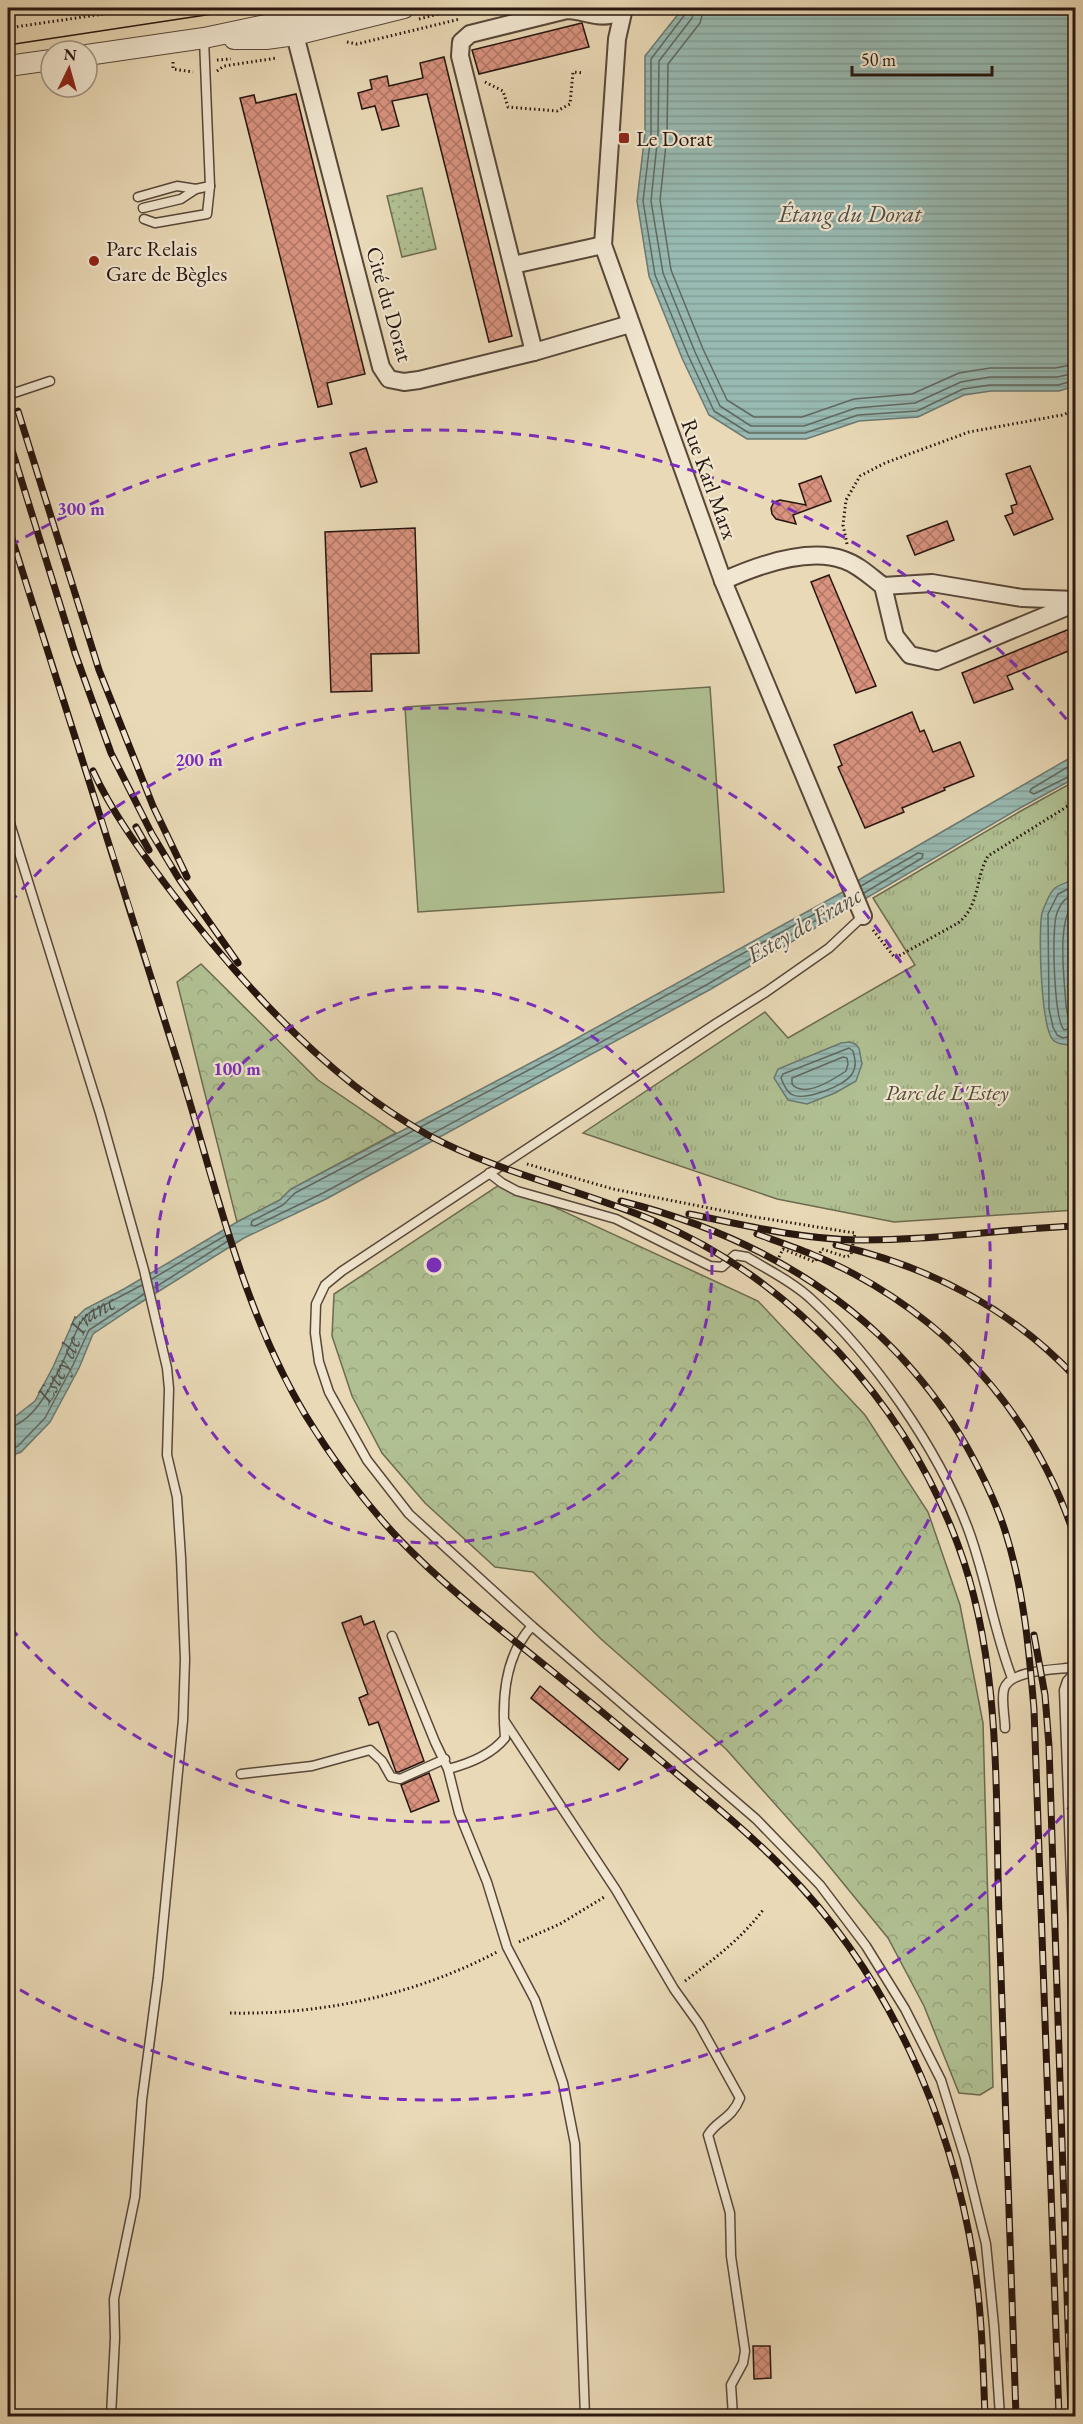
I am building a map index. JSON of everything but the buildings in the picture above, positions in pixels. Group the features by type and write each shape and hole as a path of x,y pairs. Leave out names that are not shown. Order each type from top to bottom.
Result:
{"street":[{"path":"99,53 204,38 346,8"},
{"path":"204,38 266,39 295,35 404,8"},
{"path":"534,352 460,56 461,42 470,34 567,10 580,10 595,16 615,10"},
{"name":"Rue Karl Marx","path":"615,10 617,39 603,245 723,580 861,910"},
{"name":"Cité du Dorat","path":"295,35 381,367 388,380 404,382 419,380 534,352 630,324"},
{"path":"8,66 39,62"},
{"path":"513,266 603,245"},
{"path":"723,580 760,564 794,558 828,557 844,560 883,586 895,636 910,655 937,661 1076,601"},
{"path":"883,586 932,583 1022,598 1076,601"}],"lane":[{"path":"144,219 154,223 207,214 210,186 204,38"},
{"path":"138,197 177,186 196,189 210,186"},
{"path":"143,208 181,200 196,189"},
{"path":"8,395 50,381"},
{"path":"8,817 100,1113 144,1270 167,1368 169,1389 167,1455 177,1497 181,1558 185,1659 183,1720 162,1944 142,2100 135,2197 114,2299 115,2338 111,2416"},
{"path":"861,910 829,948 766,992 342,1271 326,1285 316,1304 315,1333 319,1362 328,1392 367,1460 410,1514 532,1626 756,1819 820,1885 866,1946 905,2009 941,2080 965,2158 986,2244 1000,2416"},
{"path":"489,1173 517,1191 616,1219 710,1266 722,1267 731,1257 741,1254 810,1298 844,1332 890,1390 933,1454 967,1524 986,1583 1003,1655 1012,1678"},
{"path":"448,1769 471,1762 501,1743 506,1733 505,1690 513,1653 522,1636 532,1626"},
{"path":"392,1636 435,1742 445,1759 459,1813 487,1882 507,1947 535,2000 563,2083 575,2144 585,2416"},
{"path":"1005,1728 1005,1688 1012,1678 1023,1674 1076,1669"},
{"path":"1076,1669 1067,1681 1064,1690 1076,2011"},
{"path":"504,1720 616,1890 674,1989 699,2024 740,2098 732,2114 708,2135 730,2213 731,2256 745,2351 743,2363 731,2385 733,2416"},
{"path":"241,1774 321,1764 370,1750 382,1761 391,1777 400,1779 445,1759"}],"path":[{"path":"8,28 144,8"},
{"path":"465,77 491,83 503,91 508,107 557,111 570,104 573,72 584,73"},
{"path":"844,560 848,547 843,525 846,500 860,476 885,463 969,432 1062,415 1076,410"},
{"path":"861,910 895,958 966,917 977,892 981,868 988,856 1010,840 1076,801"},
{"path":"512,1158 613,1189 755,1217 855,1233 851,1255 846,1257 822,1249 816,1262 783,1249 771,1271"},
{"path":"230,2013 304,2011 381,1997 463,1970 507,1947 561,1924 616,1890"},
{"path":"674,1989 730,1947 745,1933 763,1910"}],"green space":[{"path":"422,188 436,249 402,257 387,196"},
{"path":"710,687 724,892 418,912 405,707"},
{"name":"Parc de L'Estey","path":"1075,781 1075,1210 894,1222 777,1199 583,1133 765,1012 788,1038 915,965 873,898"},
{"path":"201,964 318,1080 396,1133 291,1189 280,1200 237,1222 177,982"},
{"path":"502,1183 758,1301 865,1415 928,1512 960,1605 983,1723 993,2087 980,2095 959,2093 924,2006 888,1938 816,1850 726,1749 601,1639 533,1572 495,1567 425,1503 382,1453 352,1396 332,1336 334,1294"}],"water":[{"name":"Étang du Dorat","path":"683,8 1075,8 1075,386 1059,391 991,391 964,395 918,417 859,421 806,439 747,439 709,415 682,358 649,276 637,201 645,133 645,56"},
{"name":"Estey de Franc","path":"1075,755 1075,778 711,989 326,1199 244,1238 132,1308 93,1334 79,1368 50,1422 21,1452 8,1457 8,1422 35,1401 74,1320 85,1309 280,1200 291,1189 559,1048 841,893 862,878"},
{"path":"1075,879 1075,1037 1071,1045 1055,1042 1049,1032 1043,999 1040,939 1042,913 1051,893 1057,887"},
{"path":"850,1042 859,1048 862,1064 856,1081 835,1093 807,1104 788,1100 774,1078 778,1069 841,1043"}],"tram line":[{"path":"8,45 252,8"}],"railway":[{"path":"18,411 99,670 153,806 187,877"},
{"path":"8,437 75,653 111,753 152,834 179,879 238,963"},
{"path":"8,526 178,1063 231,1244 283,1375 306,1416 338,1464 399,1539 497,1627 752,1838 822,1911 855,1956 884,2002 910,2051 932,2102 949,2154 964,2208 977,2281 985,2416"},
{"path":"93,771 117,816 136,844 222,955 285,1024 354,1085 391,1112 428,1135 455,1148 652,1220 703,1245 752,1276 797,1311 838,1351 875,1395 908,1443 936,1493 958,1545 972,1590 989,1682 996,1776 1016,2416"},
{"path":"136,827 149,850"},
{"path":"621,1201 675,1217 726,1236 775,1260 820,1288 863,1320 901,1358 936,1400 973,1457 1002,1523 1012,1555 1021,1599 1034,1709 1059,2416"},
{"path":"689,1214 793,1234 856,1240 911,1239 1076,1226"},
{"path":"757,1234 818,1257 854,1274 893,1297 929,1323 962,1353 991,1385 1018,1421 1041,1458 1076,1541"},
{"path":"836,1245 903,1265 966,1293 1024,1331 1076,1378"},
{"path":"1034,1635 1045,1695 1049,1746 1071,2416"}],"place":[{"name":"Le Dorat","path":"624,138"},
{"name":"Parc Relais Gare de Bègles","path":"94,261"}]}
